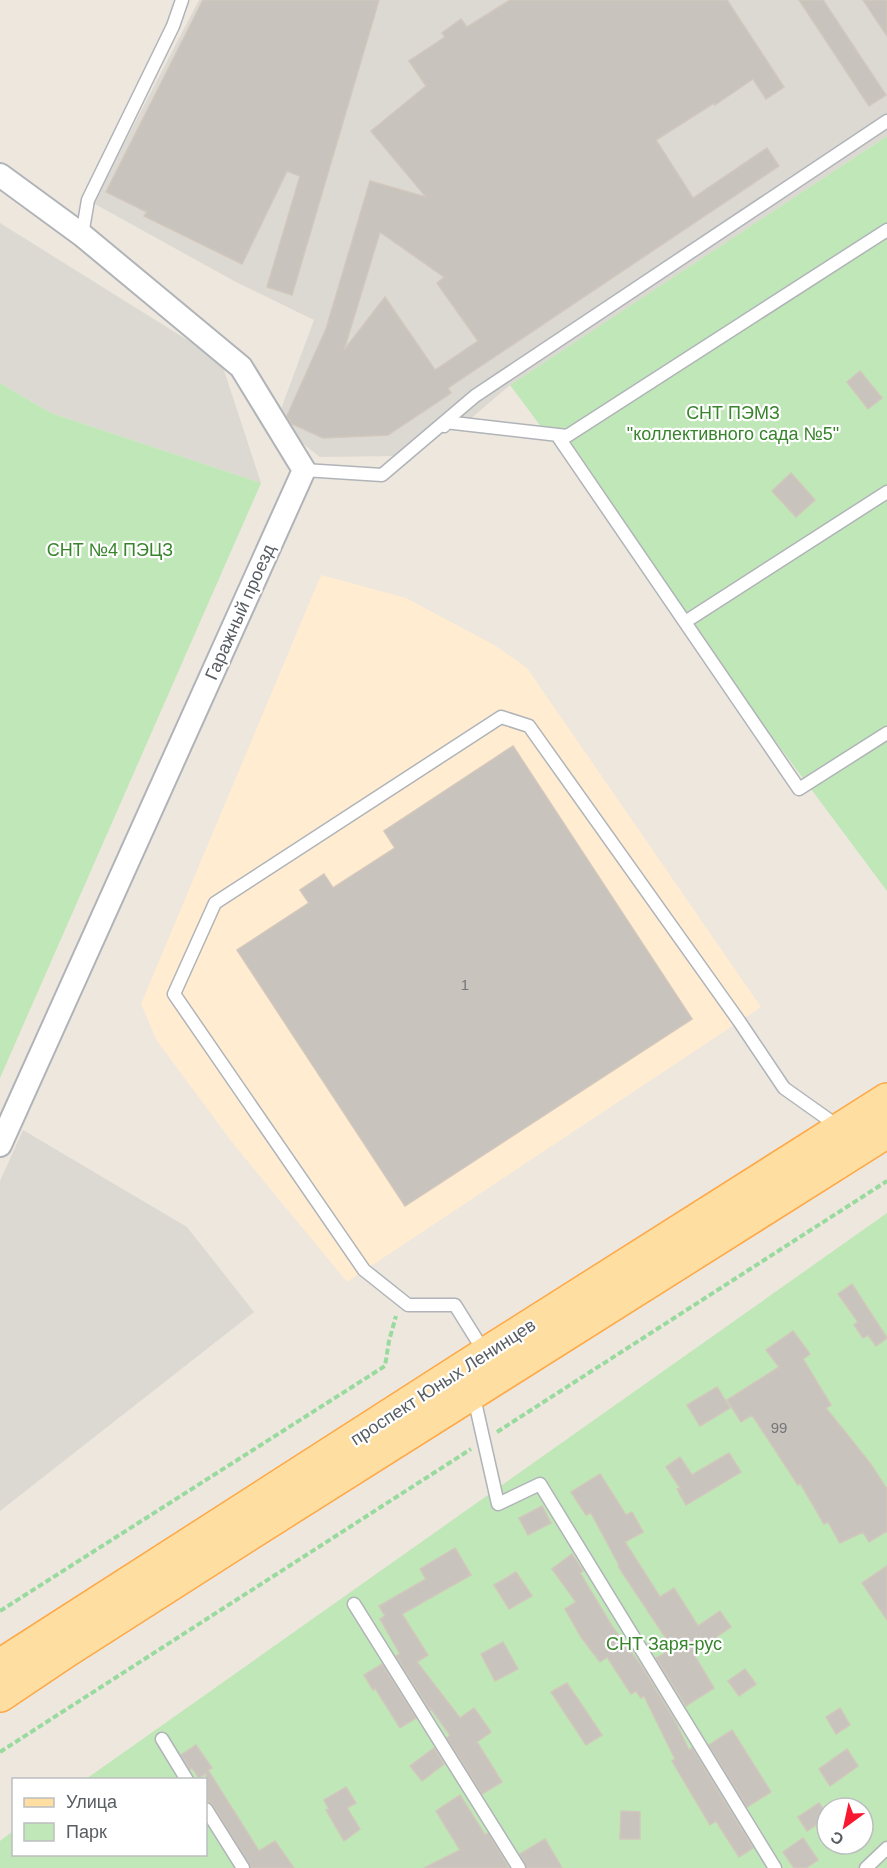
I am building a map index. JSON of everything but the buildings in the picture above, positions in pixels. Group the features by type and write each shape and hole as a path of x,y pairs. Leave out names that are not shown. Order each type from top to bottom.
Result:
{"main road":[{"name":"проспект Юных Ленинцев","path":"0,1666 887,1100"},
{"name":"проспект Юных Ленинцев","path":"0,1695 76,1644 887,1131"}],"street":[{"path":"0,175 82,235 241,367 304,470"},
{"name":"Гаражный проезд","path":"0,1145 304,470"}],"lane":[{"path":"82,235 88,200 173,26 182,0"},
{"path":"304,470 382,475 444,428 476,396 887,121"},
{"path":"444,428 567,436 887,230"},
{"path":"557,435 799,789 887,733"},
{"path":"685,622 887,492"},
{"path":"486,1354 455,1305 408,1305 364,1270 174,994 215,903 501,717 529,726 784,1088 842,1128"},
{"path":"473,1392 498,1504 540,1484 775,1868"},
{"path":"354,1604 519,1868"},
{"path":"162,1739 186,1778"},
{"path":"207,1811 243,1868"},
{"path":"866,1868 887,1848"}],"path":[{"path":"0,1752 887,1181"},
{"path":"0,1611 385,1366 395,1317 408,1305"}],"shaded area":[{"path":"199,0 887,0 887,136 510,385 468,421 395,456 320,457 285,430 281,409 314,320 236,282 93,203"},
{"path":"0,223 221,361 261,483 51,413 0,383"},
{"path":"321,575 406,598 496,646 527,668 761,1007 347,1282 235,1146 157,1041 141,1004"},
{"path":"23,1130 187,1227 254,1312 0,1511 0,1181"}],"green space":[{"name":"СНТ ПЭМЗ \"коллективного сада №5\"","path":"887,136 887,891 510,385"},
{"name":"СНТ №4 ПЭЦЗ","path":"0,383 51,413 261,483 0,1078"},
{"name":"СНТ Заря-рус","path":"887,1213 887,1868 0,1868 0,1841 12,1832 12,1856 207,1856 207,1778 87,1778"}]}
